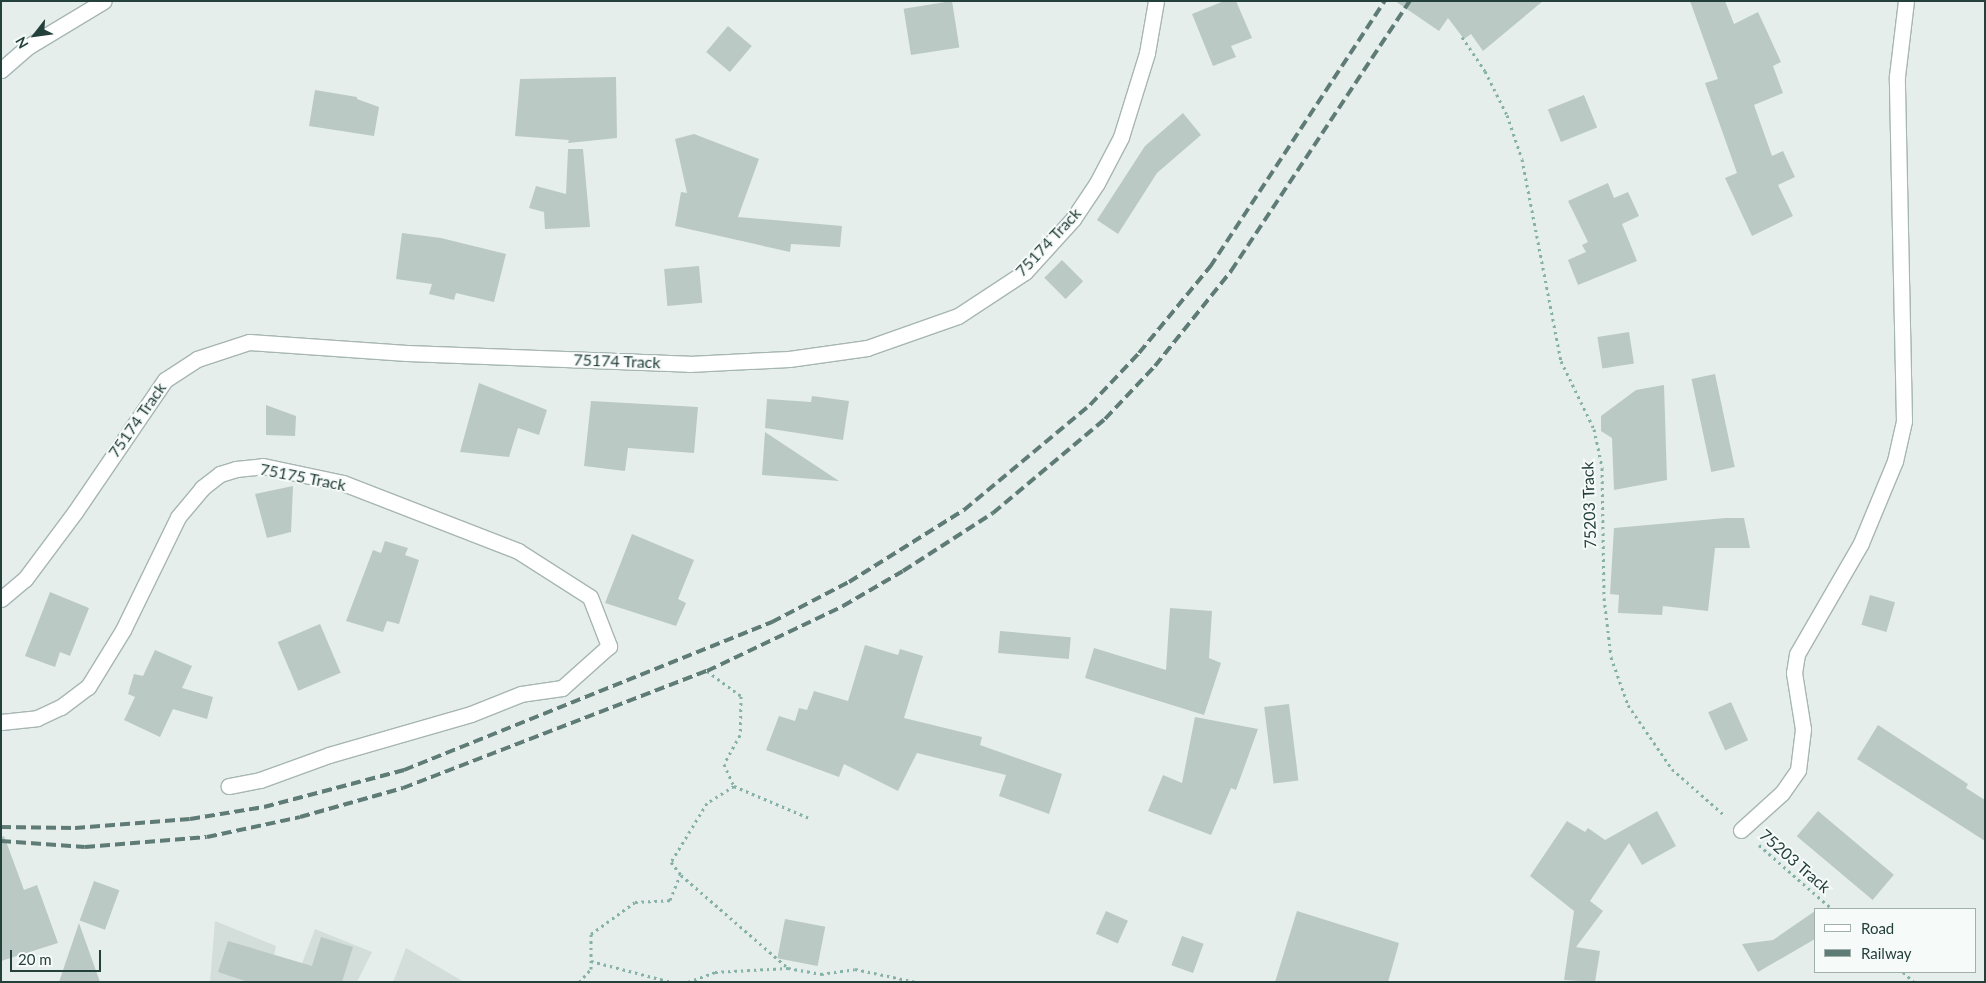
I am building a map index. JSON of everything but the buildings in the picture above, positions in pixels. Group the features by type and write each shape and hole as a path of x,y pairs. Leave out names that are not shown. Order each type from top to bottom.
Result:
{"street":[{"path":"1,70 29,46 104,1"},
{"name":"75174 Track","path":"1,599 24,579 75,512 165,380 197,359 249,342 407,353 689,364 789,359 867,348 958,316 1025,272 1073,219 1098,183 1121,137 1147,53 1156,1"},
{"path":"1741,830 1782,793 1798,770 1803,729 1794,673 1797,654 1861,543 1895,461 1904,421 1897,76 1906,1"},
{"path":"1,55 29,46"},
{"name":"75175 Track","path":"1,722 37,718 61,707 88,687 123,630 178,517 202,488 220,474 236,469 263,466 343,483 518,551 590,597 609,646 562,688 521,694 471,714 330,755 260,780 229,786"}],"path":[{"name":"75203 Track","path":"1462,37 1485,70 1507,115 1522,159 1561,361 1594,429 1602,468 1604,598 1611,657 1628,704 1672,769 1831,908"},
{"path":"707,671 741,696 740,735 724,764 734,786 809,818"},
{"path":"734,786 707,803 671,862 681,875 788,968"},
{"path":"579,982 591,969 591,934 635,902 670,900 681,875"},
{"path":"591,961 671,982"},
{"path":"688,982 715,972 788,968 821,974 855,968 916,982"},
{"path":"1904,973 1914,982"}],"shaded area":[{"path":"215,921 276,946 269,982 210,982"},
{"path":"315,929 372,952 357,982 295,982"},
{"path":"406,948 464,982 393,982"}],"railway":[{"path":"1,827 75,828 190,819 264,807 404,770 772,622 849,582 964,510 1090,405 1139,353 1210,267 1385,1"},
{"path":"1,841 85,847 207,837 300,817 403,788 707,671 843,606 903,571 993,513 1105,419 1155,366 1231,271 1410,1"}]}
